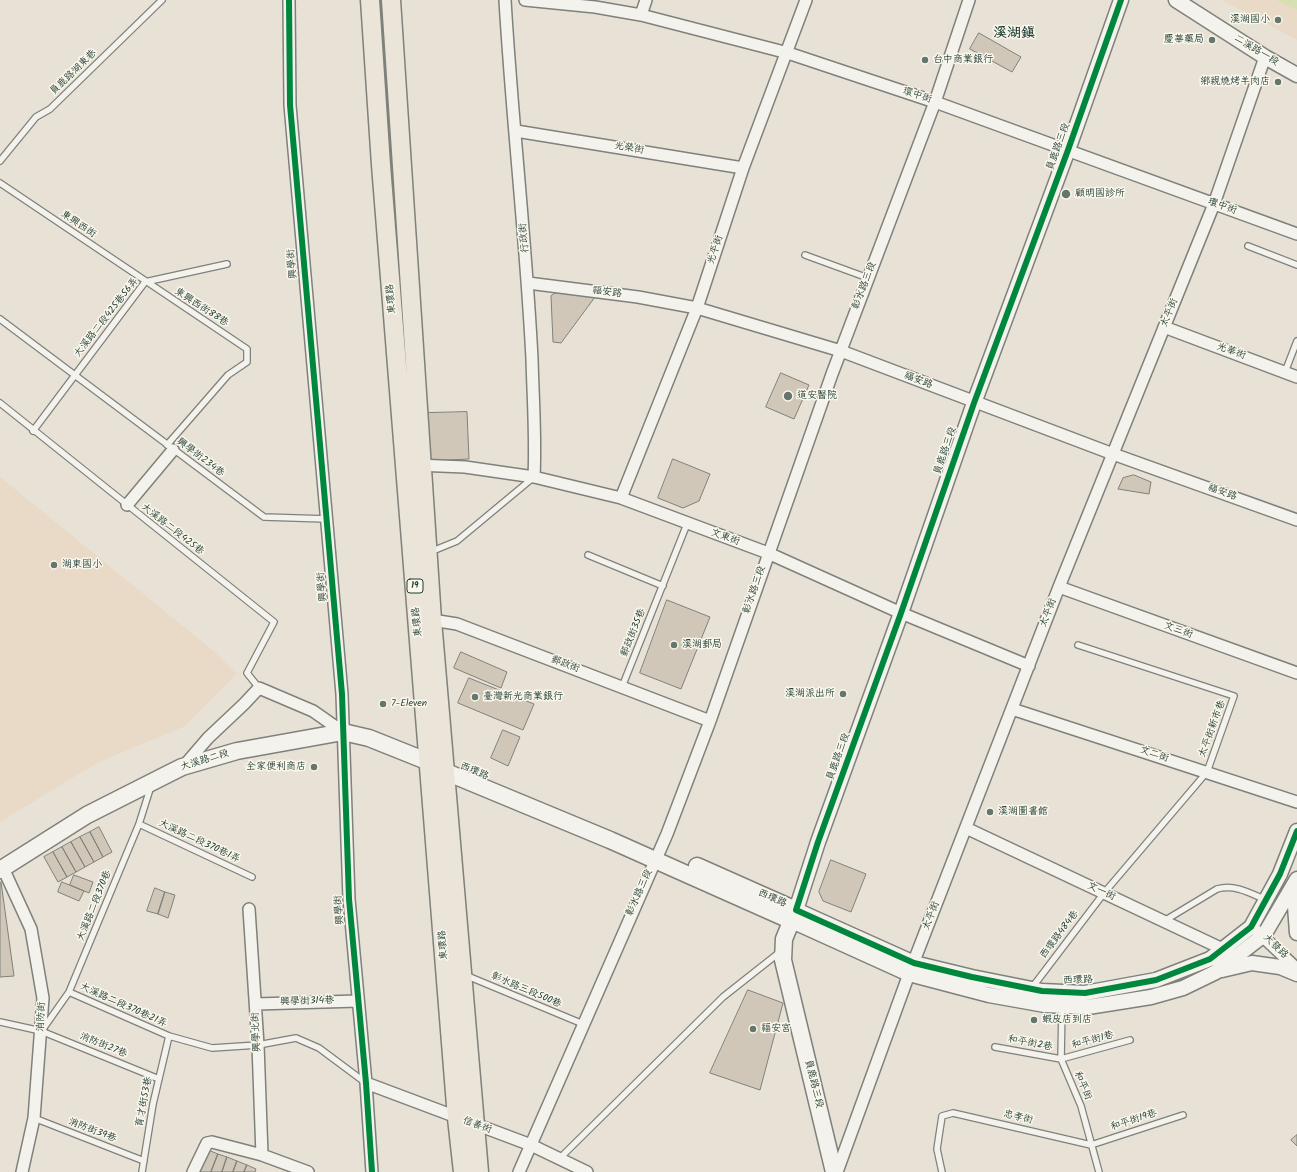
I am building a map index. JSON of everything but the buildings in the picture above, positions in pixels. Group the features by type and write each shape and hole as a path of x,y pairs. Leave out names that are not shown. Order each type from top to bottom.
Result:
{"main road":[{"name":"東環路","path":"373,0 381,165 414,465 428,553 425,620"},
{"name":"東環路","path":"391,0 414,465 425,620 462,973 479,1172"},
{"name":"大溪路二段","path":"1,869 86,815 182,767 237,751 343,732 369,738 440,764"},
{"name":"東環路","path":"440,764 457,1118 463,1172"},
{"name":"西環路","path":"440,764 658,855 794,916"},
{"name":"員鹿路三段","path":"794,916 784,939 783,960 836,1172"}],"street":[{"name":"興學街","path":"289,0 290,106 342,694 349,899 366,1083 372,1172"},
{"name":"行政街","path":"504,0 528,283 535,445 534,477"},
{"name":"環中街","path":"526,0 641,15 788,53 935,102 1297,234"},
{"path":"641,15 646,0"},
{"name":"光平街","path":"621,498 697,308 743,168 788,53 806,0"},
{"name":"彰水路三段","path":"519,1172 658,855 710,720 768,553 841,351 935,102 969,0"},
{"name":"員鹿路三段","path":"794,916 818,842 974,403 1068,150 1121,0"},
{"name":"二溪路一段","path":"1176,0 1265,57 1297,75"},
{"name":"太平街","path":"836,1172 911,968 1059,587 1214,204 1265,57"},
{"name":"光榮街","path":"516,131 743,168"},
{"name":"福安路","path":"528,283 638,297 697,308 841,351 974,403 1297,520"},
{"name":"光華街","path":"1164,327 1297,377"},
{"path":"127,505 170,447"},
{"name":"文東街","path":"414,465 464,467 534,477 621,498 687,524 768,553 901,612 1029,666"},
{"name":"文三街","path":"1059,587 1297,673"},
{"name":"郵政街","path":"425,620 457,624 710,720"},
{"path":"182,767 208,738 259,688 313,711 343,732"},
{"name":"文二街","path":"1012,708 1297,802"},
{"name":"文一街","path":"966,828 1237,956"},
{"name":"西環路","path":"911,968 972,977 1042,991 1085,993 1156,980 1210,959 1251,927 1280,874 1297,831"},
{"name":"消防街","path":"1,869 31,929 43,998 34,1118 22,1172"},
{"name":"西環路","path":"794,916 911,968 989,995 1045,1005 1088,1007 1151,997 1183,988 1216,972 1264,936 1297,879"},
{"path":"1297,885 1295,906 1297,933"},
{"name":"興學北街","path":"249,909 256,1004 262,1155"},
{"name":"大發路","path":"1251,927 1264,936 1297,969"},
{"path":"1216,972 1252,962 1280,967 1297,974"},
{"name":"興學街314巷","path":"256,1004 358,1001"},
{"name":"信善街","path":"366,1083 530,1145 587,1172"},
{"path":"193,1172 207,1143 223,1143 262,1155 308,1172"}],"lane":[{"name":"員鹿路湖東巷","path":"0,161 36,117 50,109 162,0"},
{"name":"東興西街","path":"0,183 145,282"},
{"path":"1248,246 1297,265"},
{"path":"805,255 868,278"},
{"name":"大溪路二段425巷56弄","path":"33,431 145,282 227,264"},
{"name":"東興西街88巷","path":"145,282 247,349 247,362 228,375 170,447"},
{"name":"興學街234巷","path":"0,319 264,517 327,519"},
{"path":"1285,372 1297,341"},
{"name":"大溪路二段425巷","path":"0,403 33,431 274,622 247,674 259,688"},
{"path":"428,553 457,541 534,477"},
{"name":"郵政街35巷","path":"622,687 687,524"},
{"path":"588,555 662,586"},
{"name":"太平街新市巷","path":"1078,645 1234,696 1207,772 1104,893"},
{"name":"大溪路二段370巷","path":"41,1031 69,992 139,824 153,782"},
{"name":"大溪路二段370巷1弄","path":"139,824 252,877"},
{"path":"1164,921 1217,889 1224,887 1232,886 1266,900"},
{"name":"西環路484巷","path":"1031,989 1104,893"},
{"path":"560,1159 723,997 784,950"},
{"name":"彰水路三段500巷","path":"462,973 583,1024"},
{"name":"大溪路二段370巷21弄","path":"69,992 169,1036 212,1048 258,1045 296,1038 319,1048 366,1083"},
{"name":"和平街","path":"1062,1006 1061,1059 1081,1106 1099,1172"},
{"name":"消防街27巷","path":"0,1022 41,1031 159,1079"},
{"name":"育才街53巷","path":"142,1172 159,1079 169,1036"},
{"name":"和平街1巷","path":"1061,1059 1130,1040"},
{"name":"和平街2巷","path":"995,1047 1061,1059"},
{"name":"忠孝街","path":"942,1172 937,1149 942,1116 953,1113 1091,1144"},
{"name":"和平街19巷","path":"1091,1144 1183,1115"},
{"name":"消防街39巷","path":"34,1118 144,1161"}],"shaded area":[{"name":"溪湖國小","path":"1222,0 1297,0 1297,40"},
{"name":"湖東國小","path":"0,477 216,653 237,674 185,726 97,763 0,822"}],"green space":[{"path":"1276,0 1297,0 1297,10"}],"cycle path":[{"path":"289,0 290,105 342,694 349,899 366,1083 372,1172"},
{"path":"1121,0 1068,150 974,403 901,613 818,842 796,910 914,963 972,977 1042,991 1085,993 1156,980 1210,959 1251,927 1280,874 1297,831"}],"place":[{"name":"溪湖國小","path":"1278,20"},
{"name":"慶華藥局","path":"1212,40"},
{"name":"台中商業銀行","path":"925,60"},
{"name":"鄉親燒烤羊肉店","path":"1278,82"},
{"name":"顧明國診所","path":"1066,194"},
{"name":"道安醫院","path":"788,396"},
{"name":"湖東國小","path":"54,565"},
{"name":"溪湖郵局","path":"674,645"},
{"name":"溪湖派出所","path":"843,694"},
{"name":"臺灣新光商業銀行","path":"475,697"},
{"name":"7-Eleven","path":"383,704"},
{"name":"全家便利商店","path":"314,767"},
{"name":"溪湖圖書館","path":"990,812"},
{"name":"蝦皮店到店","path":"1034,1020"},
{"name":"福安宮","path":"753,1029"}],"district":[{"name":"溪湖鎮","path":"1014,35"}]}
